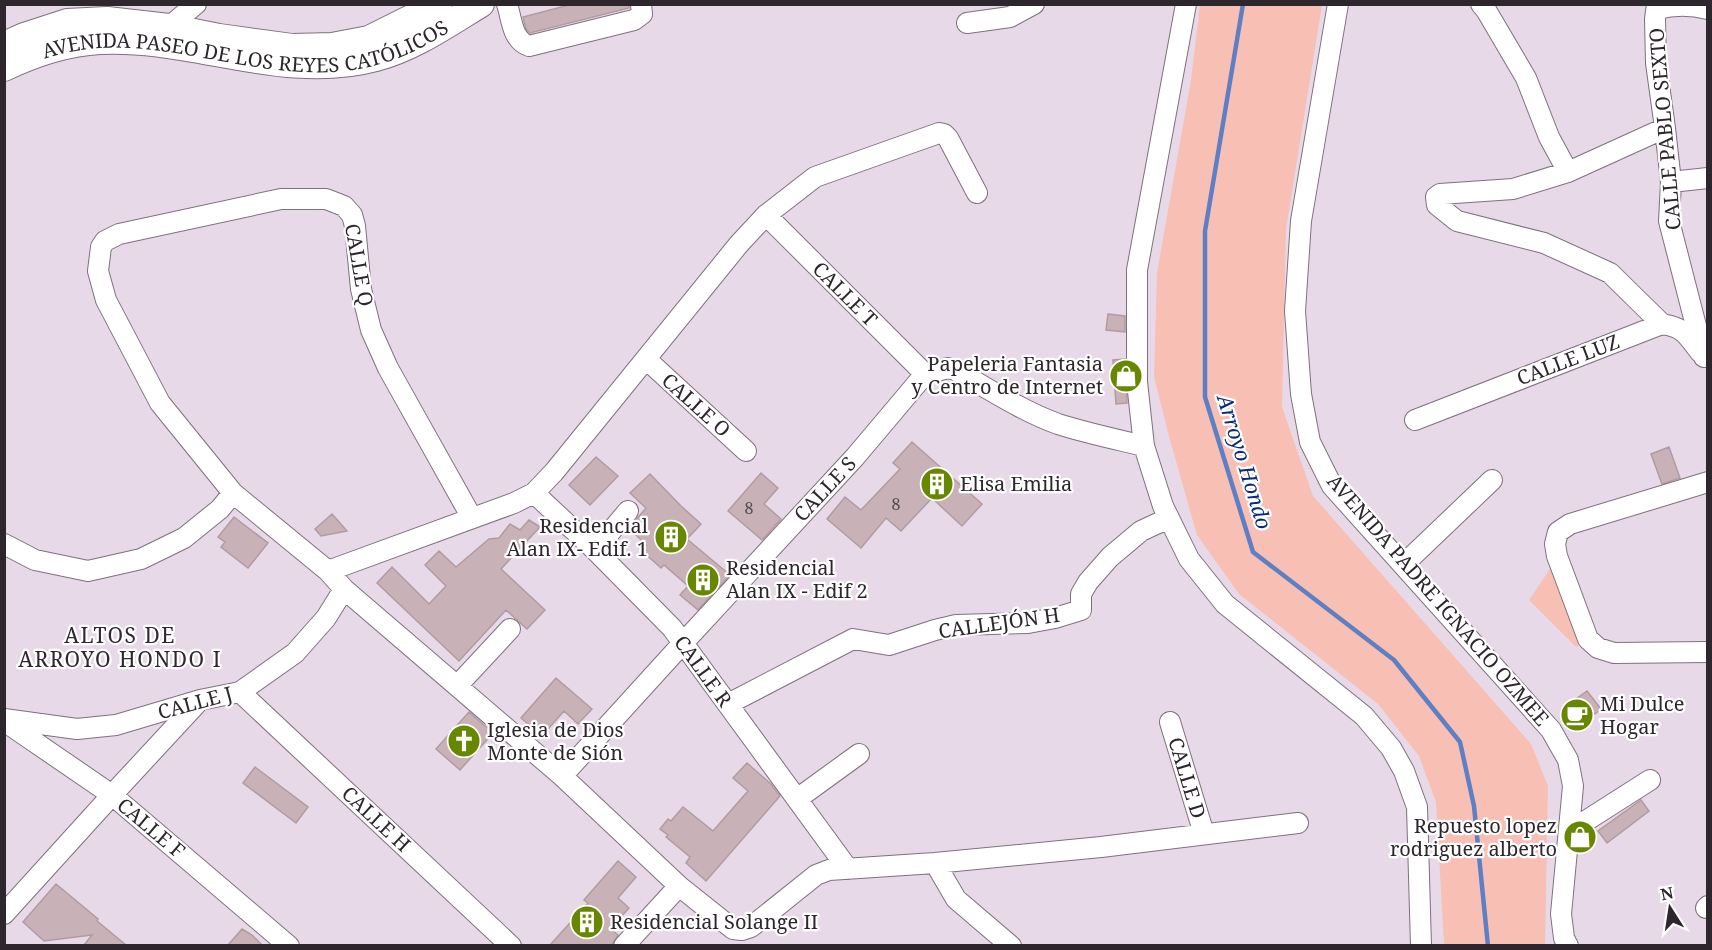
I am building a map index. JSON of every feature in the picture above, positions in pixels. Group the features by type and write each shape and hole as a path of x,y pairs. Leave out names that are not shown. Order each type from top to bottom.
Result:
{"main road":[{"name":"AVENIDA PASEO DE LOS REYES CATÓLICOS","path":"4,68 52,48 81,43 127,42 167,36 219,37 292,47 332,46 369,39 439,4"},
{"name":"AVENIDA PASEO DE LOS REYES CATÓLICOS","path":"4,45 67,22 107,20 268,62 320,65 347,63 376,58 404,48 481,4"}],"street":[{"path":"167,36 196,4"},
{"path":"507,4 517,39 529,46 634,20 642,14 641,4"},
{"path":"967,23 1010,17 1034,4"},
{"path":"1186,4 1137,270 1137,382 1144,446 1163,506 1189,560 1225,604 1364,716 1391,748 1404,771 1417,807 1421,945"},
{"name":"AVENIDA PADRE IGNACIO OZMEE","path":"1338,4 1301,221 1295,311 1301,394 1310,442 1332,486 1551,730 1568,760 1573,786 1561,914 1564,938 1568,945"},
{"path":"1481,4 1526,78 1549,136 1568,172"},
{"path":"1657,7 1707,9"},
{"name":"CALLE PABLO SEXTO","path":"1657,7 1656,63 1671,182 1669,221 1706,360"},
{"path":"1665,128 1568,172 1513,189 1440,194 1436,196 1437,205 1457,221 1544,243 1610,273 1662,324 1677,327 1688,336 1706,360"},
{"path":"328,571 514,503 534,493 554,472 739,244 766,215 815,177 939,133 948,138 977,192"},
{"path":"1671,182 1707,178"},
{"name":"CALLE Q","path":"233,493 160,403 106,300 98,271 101,247 105,241 119,234 281,199 326,199 344,206 352,215 361,289 371,330 388,368 472,518"},
{"name":"CALLE T","path":"766,215 925,374"},
{"name":"CALLE LUZ","path":"1414,420 1662,324"},
{"name":"CALLE O","path":"646,359 746,451"},
{"path":"925,374 948,368 955,370 1019,406 1057,423 1102,437 1144,446"},
{"name":"CALLE S","path":"562,776 855,457 925,374"},
{"path":"1402,565 1492,480"},
{"path":"1707,482 1570,524 1558,532 1555,544 1557,556 1588,639 1598,648 1614,653 1707,652"},
{"path":"4,544 35,560 88,571 141,560 184,538 220,509 233,493 328,571 344,589 562,776 679,886 733,929 742,930 751,927 816,875 829,870 935,864 1298,824"},
{"name":"CALLE R","path":"534,493 595,550 672,628 848,870"},
{"path":"595,550 628,511"},
{"name":"CALLEJÓN H","path":"728,704 853,639 889,645 956,625 1028,623 1081,610 1081,594 1088,582 1110,557 1141,531 1169,518"},
{"name":"CALLE J","path":"4,720 77,729 116,724 200,700 240,692 295,653 326,618 344,589"},
{"path":"457,686 510,629"},
{"name":"CALLE H","path":"240,692 512,945"},
{"path":"4,914 200,700"},
{"name":"CALLE F","path":"4,720 112,795 290,945"},
{"name":"CALLE D","path":"1170,722 1204,834"},
{"path":"797,799 859,754"},
{"path":"1570,831 1650,780"},
{"path":"935,864 956,899 1011,945"},
{"path":"624,945 679,886"}],"shaded area":[{"path":"1200,5 1322,5 1286,229 1282,407 1313,496 1531,744 1548,786 1545,945 1444,945 1436,802 1419,756 1378,704 1239,594 1197,535 1154,377 1157,273 1191,80"},
{"path":"1554,563 1582,643 1576,647 1529,600"}],"building":[{"path":"573,4 629,4 629,8 530,33 526,29 523,17"},
{"path":"1108,314 1125,316 1125,332 1106,330"},
{"path":"1125,359 1127,403 1116,404 1113,360"},
{"path":"912,442 982,504 962,526 932,498 901,531 886,518 861,548 827,519 845,497 861,510 900,469 893,463"},
{"path":"1669,447 1680,478 1662,484 1651,454"},
{"path":"596,457 618,476 590,505 569,485"},
{"path":"761,473 778,488 764,504 781,519 762,540 728,511"},
{"path":"650,474 701,524 687,539 730,575 698,610 680,595 688,586 664,565 661,568 641,550 646,545 629,528 646,508 630,493"},
{"path":"332,514 347,531 321,536 315,529"},
{"path":"234,517 268,543 248,568 221,547 225,542 218,537"},
{"path":"529,520 540,527 501,569 545,610 527,629 506,610 459,661 377,583 392,567 429,604 446,586 425,565 439,551 456,567 489,539 499,538 510,524 520,530"},
{"path":"556,678 592,709 578,724 564,711 542,736 521,718"},
{"path":"1587,691 1601,709 1579,726 1565,707"},
{"name":"Iglesia de Dios Monte de Sión","path":"469,712 493,733 460,770 436,749"},
{"path":"747,763 771,784 780,796 706,881 686,863 690,857 660,829 668,819 671,821 683,807 713,831 748,791 733,778"},
{"path":"255,767 308,807 296,823 243,783"},
{"path":"1641,800 1649,811 1607,843 1598,831"},
{"path":"618,861 636,877 618,898 629,908 610,929 618,935 612,945 550,945 588,903 584,900"},
{"path":"56,884 126,945 84,945 92,935 44,941 23,922"},
{"path":"242,929 252,935 262,945 228,945"}],"waterway":[{"name":"Arroyo Hondo","path":"1243,4 1205,231 1205,397 1253,552 1394,660 1460,742 1474,806 1488,946"}],"place":[{"name":"Papeleria Fantasia y Centro de Internet","path":"1126,376"},
{"name":"Elisa Emilia","path":"937,484"},
{"name":"Residencial Alan IX- Edif. 1","path":"671,537"},
{"name":"Residencial Alan IX - Edif 2","path":"703,580"},
{"name":"Mi Dulce Hogar","path":"1577,715"},
{"name":"Iglesia de Dios Monte de Sión","path":"464,741"},
{"name":"Repuesto lopez rodriguez alberto","path":"1580,837"},
{"name":"Residencial Solange II","path":"587,922"}],"district":[{"name":"ALTOS DE ARROYO HONDO I","path":"120,648"}]}
